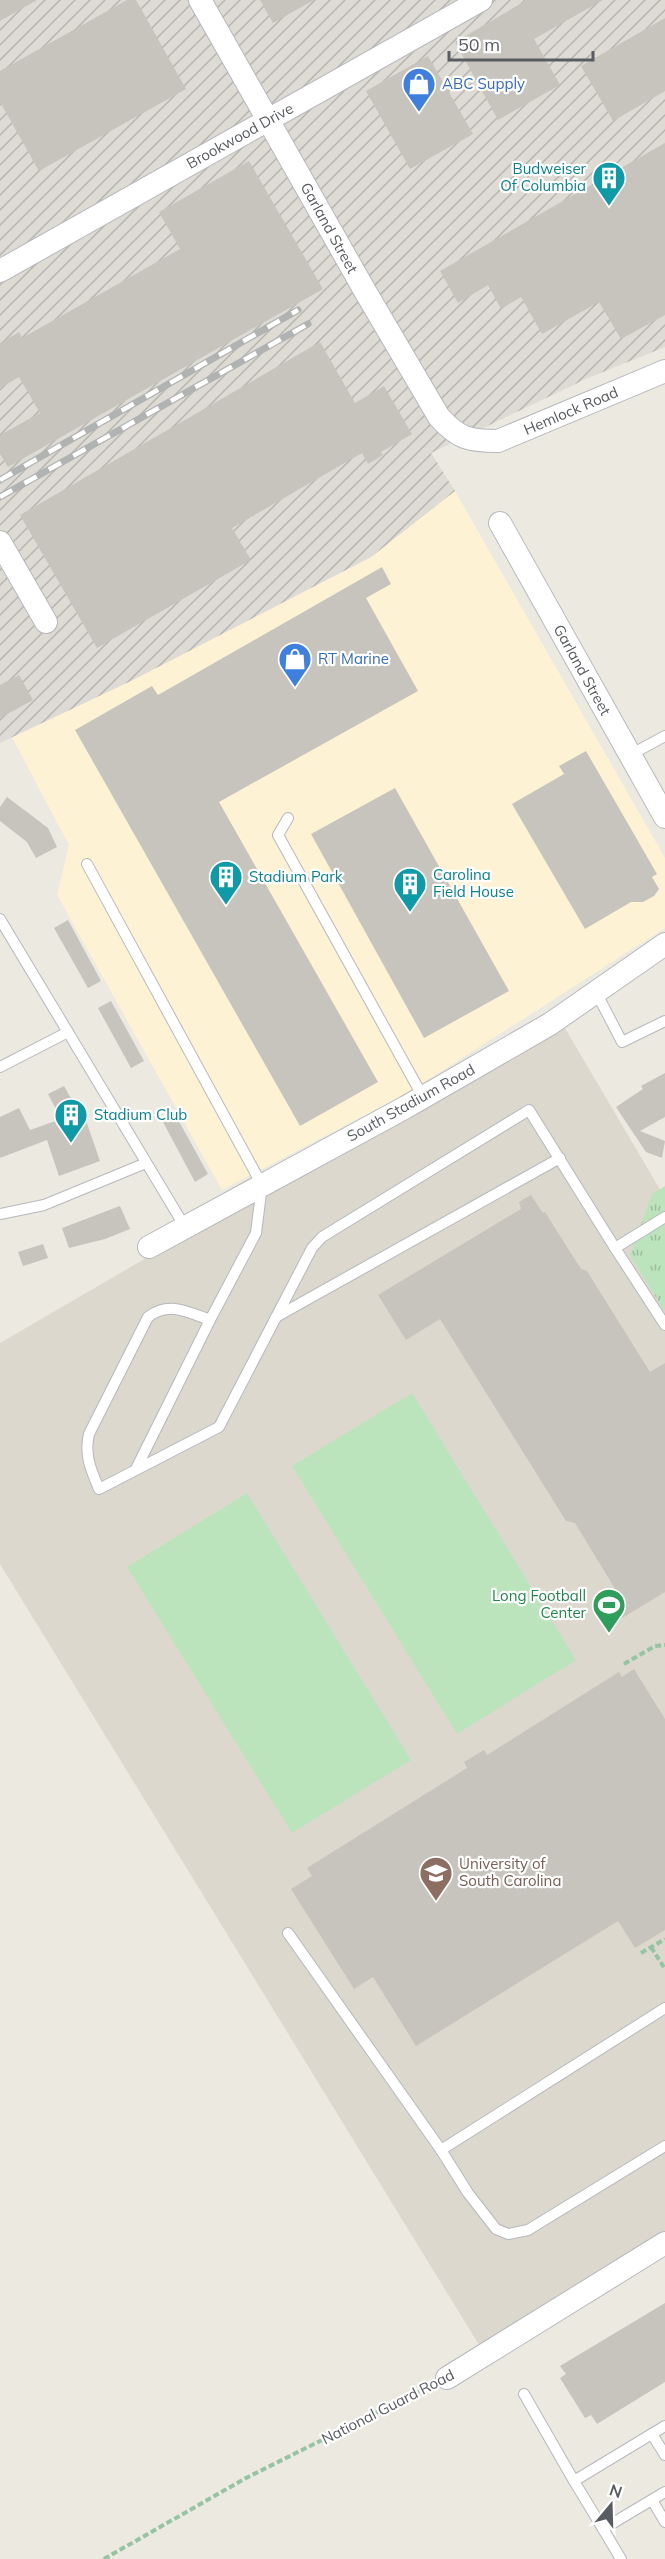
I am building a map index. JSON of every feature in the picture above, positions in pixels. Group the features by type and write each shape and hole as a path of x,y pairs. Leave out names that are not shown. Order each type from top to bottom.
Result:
{"street":[{"name":"Garland Street","path":"200,0 439,417 454,433 474,441"},
{"name":"Brookwood Drive","path":"0,271 481,0"},
{"name":"Hemlock Road","path":"474,441 498,441 665,370"},
{"name":"Garland Street","path":"500,523 665,817"},
{"path":"0,542 46,622"},
{"name":"South Stadium Road","path":"149,1247 423,1097 550,1024 665,944"},
{"name":"National Guard Road","path":"447,2378 665,2243"}],"lane":[{"path":"630,755 665,736"},
{"path":"288,818 278,835 423,1097"},
{"path":"87,864 262,1185 256,1233 136,1469"},
{"path":"0,919 185,1227"},
{"path":"596,992 622,1042 665,1021"},
{"path":"0,1067 68,1032"},
{"path":"210,1320 177,1308 158,1310 148,1317 89,1434 86,1447 88,1462 99,1489 219,1427 312,1248 322,1237 529,1110 665,1326"},
{"path":"276,1317 560,1158"},
{"path":"0,1214 44,1205 146,1163"},
{"path":"615,1248 665,1217"},
{"path":"288,1933 441,2150 468,2193 496,2229 508,2234 528,2230 665,2146"},
{"path":"441,2150 665,2008"},
{"path":"524,2394 621,2559"},
{"path":"574,2481 665,2426"},
{"path":"652,2434 665,2455"},
{"path":"603,2529 665,2492"},
{"path":"652,2500 665,2522"}],"path":[{"path":"624,1664 655,1646 665,1645"},
{"path":"641,1953 665,1939"},
{"path":"651,1947 665,1969"},
{"name":"National Guard Road","path":"104,2559 246,2478 447,2378"}],"shaded area":[{"path":"0,0 665,0 665,347 588,378 431,453 455,491 371,557 133,680 0,743"},
{"path":"455,491 665,858 665,928 409,1092 222,1190 57,895 69,845 12,737 133,680 371,557"},
{"name":"University of South Carolina","path":"559,1018 665,1198 665,2240 484,2353 0,1564 0,1343"}],"green space":[{"path":"665,1186 665,1312 630,1255 652,1194"},
{"path":"412,1393 576,1660 457,1734 292,1466"},
{"path":"247,1493 411,1760 292,1833 127,1567"}],"building":[{"path":"0,0 37,0 0,21"},
{"path":"127,0 136,0 186,89 39,171 0,102 0,71"},
{"path":"260,0 314,0 273,23"},
{"name":"ABC Supply","path":"527,0 603,0 534,39 560,85 498,120 455,42"},
{"path":"665,18 665,91 613,121 581,66"},
{"name":"ABC Supply","path":"428,56 473,134 410,169 366,91"},
{"name":"Budweiser Of Columbia","path":"665,143 665,315 621,339 599,302 542,334 521,297 501,309 488,285 458,303 440,271"},
{"path":"249,161 323,289 8,467 0,454 0,435 40,413 19,377 0,388 0,343 19,332 22,338 180,249 159,212"},
{"path":"320,342 355,403 384,386 412,434 381,452 383,455 368,464 362,453 232,528 251,560 97,648 20,515"},
{"path":"382,567 391,584 366,598 418,691 219,802 378,1082 300,1126 75,730 152,686 158,695"},
{"path":"19,675 33,700 0,718 0,685"},
{"path":"586,751 657,874 652,877 659,889 654,896 643,902 631,902 585,929 512,804 564,774 559,766"},
{"name":"Carolina Field House","path":"395,788 509,991 424,1038 311,834"},
{"path":"7,797 48,828 57,847 36,858 27,842 0,821 0,807"},
{"path":"68,920 101,981 88,988 54,928"},
{"path":"111,1001 144,1061 131,1068 98,1008"},
{"path":"665,1073 665,1117 640,1131 665,1141 662,1158 646,1152 616,1107 643,1089 641,1086"},
{"path":"64,1086 79,1113 83,1112 100,1161 59,1176 47,1140 0,1158 0,1117 19,1108 30,1130 61,1119 48,1094"},
{"path":"176,1116 208,1174 195,1182 163,1122"},
{"path":"531,1195 543,1213 545,1212 581,1269 587,1271 650,1372 665,1363 665,1592 604,1629 610,1603 620,1597 575,1523 566,1521 440,1319 406,1340 378,1295 521,1209 519,1202"},
{"path":"120,1206 130,1229 105,1239 69,1248 62,1228"},
{"path":"43,1244 48,1258 23,1266 18,1252"},
{"path":"634,1669 665,1719 665,1930 635,1948 618,1921 416,2046 373,1977 354,1989 291,1889 312,1876 307,1868 467,1768 464,1762 484,1750 487,1755 619,1672 622,1677"},
{"path":"665,2303 665,2382 597,2424 591,2415 585,2418 560,2378 566,2374 560,2366"}],"railway":[{"path":"0,480 298,310"},
{"path":"0,497 308,324"}],"place":[{"name":"ABC Supply","path":"419,113"},
{"name":"Budweiser Of Columbia","path":"609,207"},
{"name":"RT Marine","path":"295,688"},
{"name":"Stadium Park","path":"226,906"},
{"name":"Carolina Field House","path":"410,913"},
{"name":"Stadium Club","path":"71,1144"},
{"name":"Long Football Center","path":"609,1634"},
{"name":"University of South Carolina","path":"436,1902"}]}
